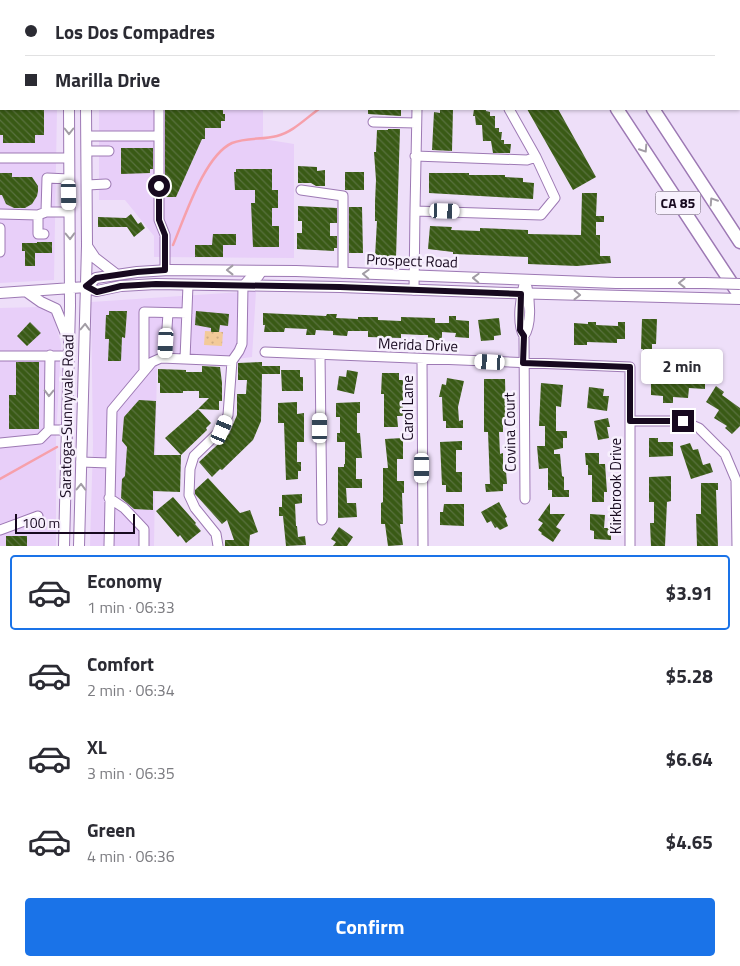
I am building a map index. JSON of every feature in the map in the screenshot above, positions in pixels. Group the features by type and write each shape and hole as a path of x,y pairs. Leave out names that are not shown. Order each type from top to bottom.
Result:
{"highway":[{"name":"CA 85","path":"618,110 740,298"},
{"name":"CA 85","path":"653,110 740,242"}],"main road":[{"name":"Saratoga-Sunnyvale Road","path":"64,546 70,289 69,110"},
{"name":"Saratoga-Sunnyvale Road","path":"79,546 87,246 86,110"},
{"path":"87,246 94,258 117,275"},
{"name":"Prospect Road","path":"0,294 70,289 86,286 96,278 165,270 343,273 616,283 740,284"},
{"name":"Prospect Road","path":"86,286 97,292 139,284 340,287 525,294 740,298"},
{"path":"27,292 41,302 56,309 68,340"}],"street":[{"path":"159,110 159,220 165,235 165,270"},
{"path":"414,290 417,110"},
{"path":"415,211 541,215 555,198 536,157 510,110"},
{"path":"373,122 416,123"},
{"path":"87,136 159,136"},
{"path":"87,151 110,151"},
{"path":"415,156 527,160 536,157"},
{"path":"0,158 69,158"},
{"path":"44,234 38,234 47,178 69,178"},
{"path":"87,185 106,184"},
{"path":"301,190 343,196 343,273"},
{"path":"0,214 69,212"},
{"path":"0,228 0,252"},
{"path":"218,546 216,534 195,508 190,495 190,469 194,456 222,430 228,415 232,360 240,351 242,344 243,286 250,278 258,277 262,271"},
{"name":"Covina Court","path":"525,280 520,330 524,336 525,499"},
{"path":"185,359 188,285"},
{"path":"144,371 144,312 187,313"},
{"path":"165,358 168,312"},
{"name":"Merida Drive","path":"265,352 630,367"},
{"path":"320,355 322,520"},
{"path":"0,356 68,356"},
{"path":"0,443 40,439 49,430 50,356"},
{"path":"108,546 112,410 152,362 165,358 232,360"},
{"name":"Carol Lane","path":"422,359 423,546"},
{"name":"Kirkbrook Drive","path":"630,367 630,546"},
{"path":"630,421 683,421 699,428 725,454 736,480 737,546"},
{"path":"49,430 66,430"},
{"path":"81,462 110,463"},
{"path":"109,498 124,508 144,529 144,546"},
{"path":"0,530 38,516"}],"shaded area":[{"path":"0,110 57,110 54,280 0,283"},
{"path":"99,110 263,110 263,139 294,144 294,258 154,257 154,236 125,200 99,200"},
{"path":"256,291 252,357 157,362 154,546 90,546 93,445 91,302"},
{"path":"40,307 53,314 61,344 56,439 56,546 0,546 0,308"},
{"path":"205,331 223,332 222,346 204,345"}],"building":[{"path":"0,110 44,110 44,135 35,135 35,143 3,143 3,135 0,135"},
{"path":"165,110 223,110 225,121 221,121 221,128 205,128 205,139 202,139 176,197 165,197"},
{"path":"368,110 401,110 401,116 368,114"},
{"path":"440,110 453,110 452,151 432,150 434,112 440,113"},
{"path":"474,110 486,110 490,112 490,116 495,116 495,128 499,128 499,132 502,132 501,140 504,140 504,144 511,144 510,153 493,153 491,141 483,141 482,125 476,125 475,116 473,116"},
{"path":"528,110 559,110 596,177 573,190"},
{"path":"400,129 396,258 375,257 377,221 375,221 376,180 374,152 376,152 377,130"},
{"path":"121,148 153,148 153,169 150,169 150,173 121,174"},
{"path":"298,166 317,167 317,171 325,170 325,186 298,183"},
{"path":"236,169 272,169 272,190 278,190 278,208 272,208 272,226 279,226 279,247 253,247 251,203 255,203 255,190 235,190 234,172 236,172"},
{"path":"345,172 364,172 364,190 345,190"},
{"path":"0,173 12,173 12,177 32,177 38,186 38,191 32,204 25,208 14,208 6,204 2,195 0,195"},
{"path":"429,173 469,173 469,175 505,175 505,177 523,178 523,182 534,183 533,199 429,193"},
{"path":"582,193 597,193 596,216 604,216 604,222 596,222 596,235 600,235 600,256 610,256 611,263 577,266 528,264 528,257 453,254 453,252 428,249 430,226 452,227 451,230 480,231 480,228 528,230 528,234 581,235"},
{"path":"298,206 337,208 337,223 330,223 330,236 337,236 337,248 334,248 334,251 297,249 297,233 302,233 302,221 298,221"},
{"path":"349,207 362,207 363,253 349,253"},
{"path":"131,214 138,224 141,222 145,228 134,237 127,227 98,227 98,217 126,218"},
{"path":"213,234 236,234 236,245 223,245 223,257 195,257 195,245 212,245"},
{"path":"52,242 52,253 35,253 35,266 25,266 25,251 22,251 22,243"},
{"path":"109,311 127,311 125,338 122,337 121,361 108,361 109,339 105,339 106,315 109,315"},
{"path":"196,311 229,314 228,326 220,325 219,332 211,332 211,328 195,325"},
{"path":"263,313 326,316 327,314 337,314 336,318 358,319 358,317 378,317 378,320 401,321 401,317 435,318 435,323 449,323 449,316 456,316 456,320 469,321 469,338 455,337 456,333 442,332 442,340 428,340 428,335 401,334 401,338 368,337 368,331 348,331 347,336 333,335 333,331 316,330 315,335 306,335 307,329 285,328 284,332 264,332"},
{"path":"499,318 501,335 494,336 494,340 481,341 478,320"},
{"path":"642,319 657,319 656,344 652,344 652,358 642,358"},
{"path":"30,322 41,333 27,346 17,336"},
{"path":"588,322 596,322 596,325 618,326 618,322 625,322 625,339 617,339 617,343 587,342 587,345 574,345 574,323 588,324"},
{"path":"16,362 39,362 39,429 9,429 9,395 16,395"},
{"path":"262,362 262,366 280,366 280,374 262,374 261,421 253,440 222,470 220,469 212,477 199,462 229,434 237,415 237,394 246,394 247,380 238,380 238,363"},
{"path":"202,366 220,367 222,401 219,401 219,410 198,409 209,398 199,398 199,391 160,393 158,369 202,372"},
{"path":"281,370 300,370 300,377 303,377 303,391 282,391"},
{"path":"347,370 358,372 354,394 337,390 339,376 346,377"},
{"path":"697,370 705,370 705,389 689,388 688,398 673,397 673,403 663,403 663,396 651,395 651,375 681,376 681,373 696,373"},
{"path":"382,373 399,373 399,380 403,380 403,416 397,416 398,427 384,427 384,394 381,394"},
{"path":"447,378 464,381 458,407 459,421 463,420 463,428 446,428 446,421 443,421 442,397 439,397 442,384 446,385"},
{"path":"484,379 505,379 506,420 503,420 503,432 499,432 500,454 503,453 503,471 506,471 507,484 503,484 503,491 486,492 485,484 490,484 488,432 484,432"},
{"path":"541,383 563,385 561,407 556,406 556,431 567,431 567,438 563,438 563,448 554,450 554,454 560,454 564,490 569,490 569,497 552,497 552,490 548,490 548,468 539,469 537,446 545,446 545,426 539,426"},
{"path":"716,386 724,392 722,395 740,408 740,426 732,434 725,428 727,426 714,418 719,410 706,402"},
{"path":"589,387 604,389 603,396 609,396 607,411 587,408"},
{"path":"139,400 156,401 154,455 181,455 180,492 153,491 153,510 134,509 121,498 127,447 122,441 124,417"},
{"path":"297,402 297,414 304,413 304,442 297,442 297,462 301,462 301,471 298,471 298,479 286,480 284,423 278,423 278,403"},
{"path":"360,402 360,413 357,413 357,433 360,433 362,458 356,458 356,479 362,479 362,488 346,488 347,503 356,503 357,517 338,518 338,467 344,467 345,464 345,442 337,442 337,433 340,433 340,417 336,417 336,403"},
{"path":"198,409 211,423 206,428 207,430 181,455 165,438"},
{"path":"608,418 610,427 607,427 609,438 598,440 594,421"},
{"path":"403,438 403,459 397,459 397,481 404,481 404,493 402,493 403,524 400,524 403,545 388,546 385,524 381,524 383,468 388,468 385,439"},
{"path":"649,438 658,438 658,442 673,442 673,456 649,457"},
{"path":"462,441 462,450 456,450 456,472 462,472 462,492 446,492 446,485 442,485 440,442"},
{"path":"690,443 693,450 698,449 703,465 710,463 713,472 691,479 680,446"},
{"path":"585,453 599,453 599,464 605,464 607,492 604,492 604,502 592,502 592,475 588,475"},
{"path":"671,476 671,501 667,502 665,546 651,546 650,523 654,523 654,502 649,502 649,477"},
{"path":"208,478 240,513 250,510 258,532 250,535 249,546 225,546 225,540 234,540 227,520 222,524 195,494 195,490"},
{"path":"701,483 718,483 718,490 716,490 718,546 697,546 696,514 701,514"},
{"path":"302,494 302,503 295,504 296,526 298,537 305,536 306,545 286,546 283,516 279,516 279,507 282,507 282,495"},
{"path":"173,497 201,531 186,543 180,535 178,537 156,511"},
{"path":"499,502 507,517 505,518 508,526 500,530 497,527 495,528 491,521 487,523 481,512"},
{"path":"550,503 550,514 565,514 556,527 561,530 553,542 538,530 543,523 538,520"},
{"path":"444,504 464,504 464,526 440,525 440,512 443,512"},
{"path":"590,514 605,515 604,528 611,528 611,540 594,539 594,531 590,530"},
{"path":"339,527 353,537 347,546 333,546 336,542 331,539"},
{"path":"6,536 27,536 27,546 6,546"}],"waterway":[{"path":"173,245 196,188 213,160 222,150 238,141 283,134 318,110"},
{"path":"0,479 57,447"}],"route":[{"path":"159,186 159,220 165,235 165,270 96,278 86,286 97,292 121,286 156,284 340,287 521,294 520,330 524,336 523,363 630,367 630,421 683,421"}]}
